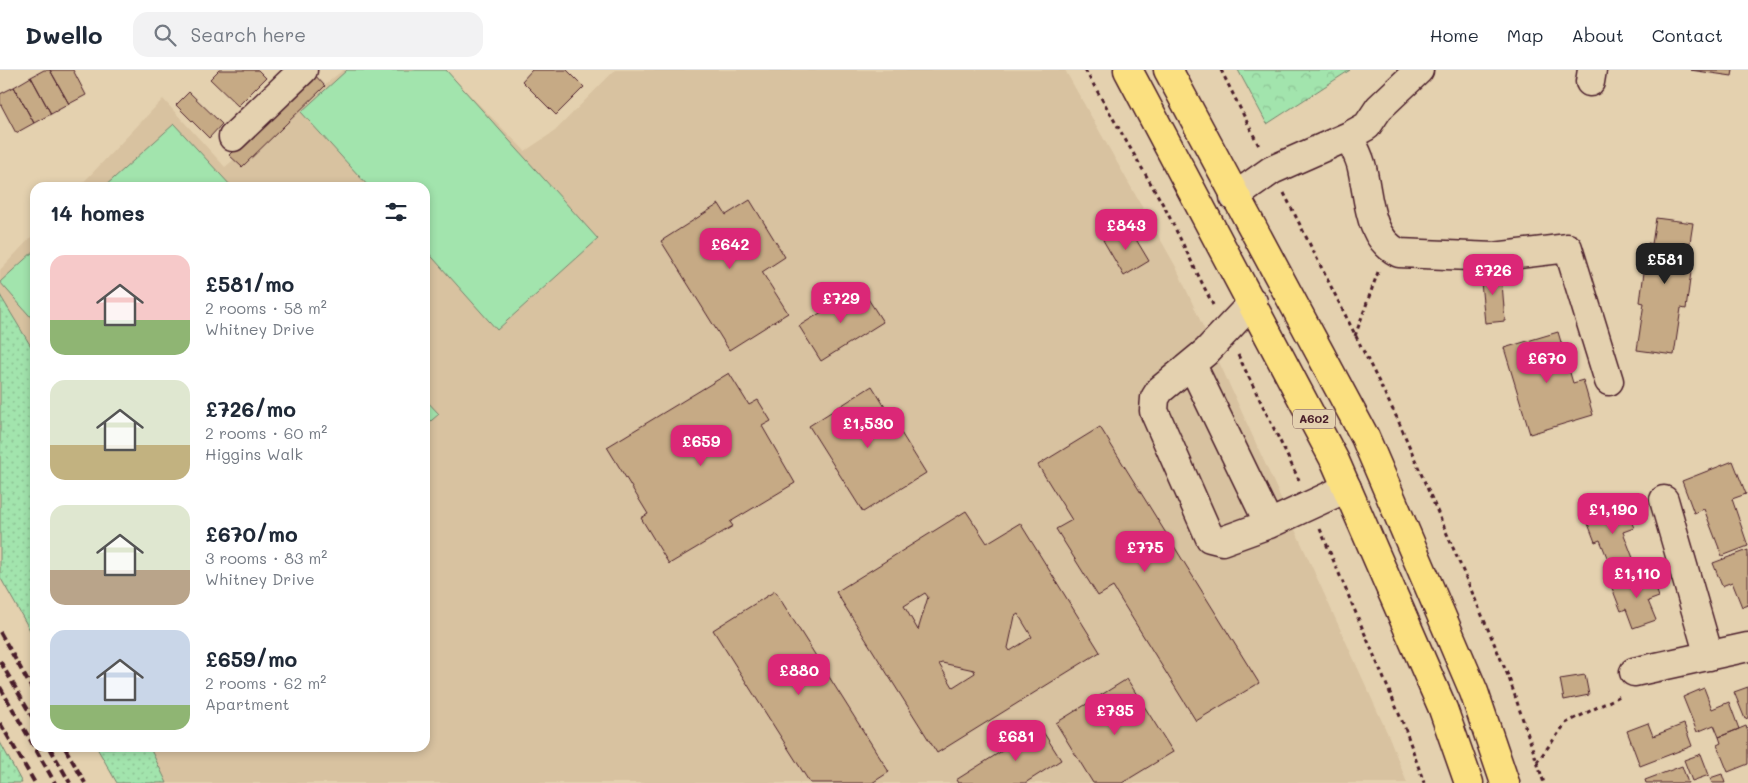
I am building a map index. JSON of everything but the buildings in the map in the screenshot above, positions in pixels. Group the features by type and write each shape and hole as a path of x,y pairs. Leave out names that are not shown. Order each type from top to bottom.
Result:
{"main road":[{"name":"A602","path":"1128,70 1253,302 1335,461 1443,709 1469,783"},
{"name":"A602","path":"1168,70 1234,197 1365,437 1474,692 1505,783"}],"street":[{"path":"1234,197 1272,170 1368,126 1379,108 1419,70"},
{"path":"234,137 293,74"},
{"path":"1349,136 1362,167 1370,214 1393,250 1494,257 1568,248 1609,381"},
{"path":"1253,302 1192,365 1160,390 1155,398 1154,411 1210,538 1222,541 1269,524 1347,488"},
{"path":"1192,365 1269,524"},
{"path":"1664,500 1709,656"},
{"path":"1653,675 1709,656 1748,647"}],"path":[{"path":"1085,70 1166,208 1310,506 1405,728 1424,783"},
{"path":"1221,70 1398,420 1509,678 1544,783"},
{"path":"1356,336 1393,250"},
{"path":"1537,763 1566,724 1627,692 1653,675"}],"shaded area":[{"path":"343,70 445,70 525,151 555,131 615,70 1065,70 1176,267 1390,739 1407,783 167,783 152,752 430,752 430,182 84,182 163,99 225,167"},
{"path":"30,238 30,345 0,295 0,270"}],"green space":[{"path":"347,70 446,70 598,239 497,330 430,255 430,182 364,182 301,112"},
{"path":"1238,70 1350,70 1267,124"},
{"path":"174,124 227,182 110,182"},
{"path":"30,255 30,316 0,282"},
{"path":"0,295 30,345 30,630 0,577"},
{"path":"430,404 439,414 430,422"},
{"path":"0,742 22,783 0,783"},
{"path":"99,752 152,752 167,783 117,783"}],"railway":[{"path":"0,632 30,685"},
{"path":"0,661 30,713"},
{"path":"0,687 30,739"},
{"path":"0,723 35,783"},
{"path":"37,752 55,783"},
{"path":"52,752 70,783"},
{"path":"67,752 85,783"}]}
